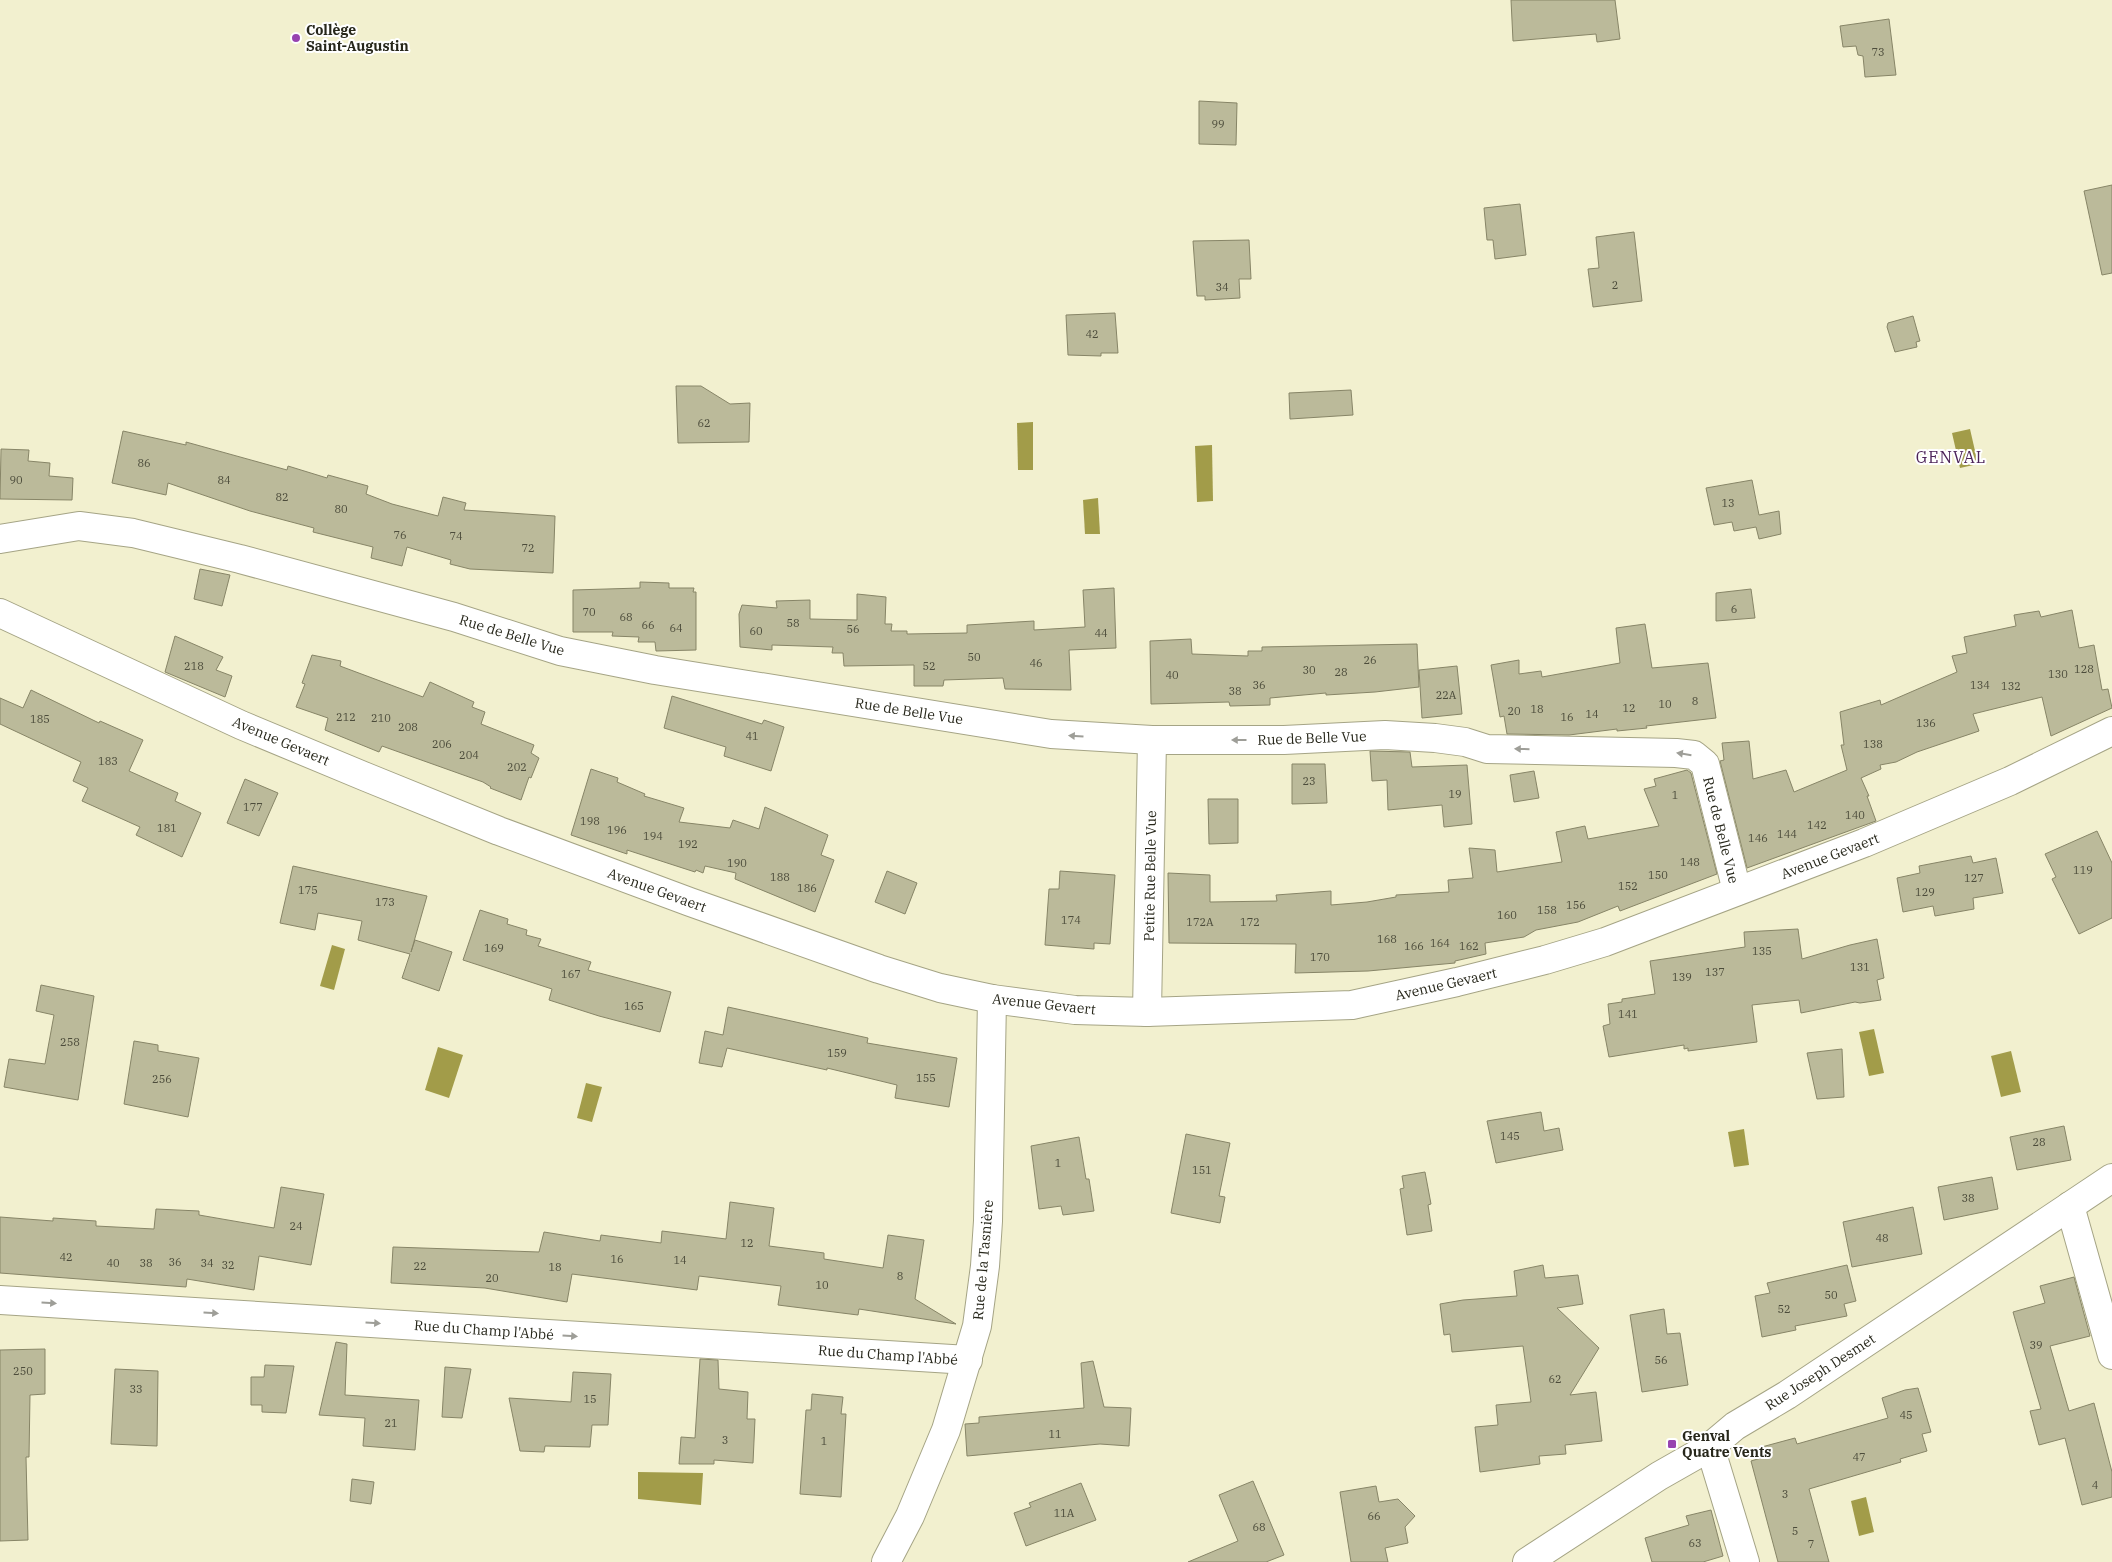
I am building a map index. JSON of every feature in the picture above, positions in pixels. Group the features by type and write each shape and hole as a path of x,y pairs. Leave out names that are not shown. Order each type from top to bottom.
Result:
{"street":[{"name":"Rue de Belle Vue","path":"0,539 79,526 108,529 211,552 304,576 454,617 560,651 656,670 1051,734 1152,740 1284,740 1385,735 1465,742 1487,749 1655,752 1694,756 1704,764 1737,890"},
{"name":"Avenue Gevaert","path":"0,613 241,724 499,831 743,922 879,970 940,988 992,1000 1075,1010 1147,1012 1352,1005 1545,960 1605,942 1906,826 2010,781 2112,731"},
{"name":"Petite Rue Belle Vue","path":"1147,1012 1152,740"},
{"name":"Rue de la Tasnière","path":"886,1562 910,1516 946,1430 977,1326 985,1266 988,1221 992,1000"},
{"name":"Rue Joseph Desmet","path":"1527,1562 1659,1476 1710,1447 1735,1426 1787,1395 2112,1178"},
{"path":"2070,1206 2112,1355"},
{"name":"Rue du Champ l'Abbé","path":"0,1300 968,1360"},
{"path":"1710,1447 1745,1562"}],"shaded area":[{"path":"1033,422 1033,470 1018,470 1017,423"},
{"path":"1970,429 1978,464 1960,468 1952,433"},
{"path":"1212,445 1213,501 1197,502 1195,446"},
{"path":"1098,498 1100,534 1085,534 1083,500"},
{"path":"332,945 345,949 334,990 320,986"},
{"path":"1874,1029 1884,1073 1869,1076 1859,1032"},
{"path":"438,1047 463,1055 449,1098 425,1090"},
{"path":"2011,1051 2021,1092 2001,1097 1991,1056"},
{"path":"586,1083 602,1087 592,1122 577,1118"},
{"path":"1744,1129 1749,1165 1734,1167 1728,1132"},
{"path":"638,1472 703,1473 701,1505 638,1499"},
{"path":"1866,1497 1874,1532 1859,1536 1851,1501"}],"building":[{"path":"1511,0 1615,0 1620,39 1597,42 1596,34 1513,41"},
{"path":"1889,19 1896,75 1865,77 1863,56 1858,55 1856,46 1843,47 1840,26"},
{"path":"1199,101 1237,103 1236,145 1199,144"},
{"path":"2112,185 2112,273 2102,275 2084,191"},
{"path":"1520,204 1526,255 1495,259 1493,240 1487,240 1484,208"},
{"path":"1634,232 1642,301 1593,307 1588,269 1599,268 1596,237"},
{"path":"1249,240 1251,279 1239,279 1240,298 1205,300 1205,296 1197,296 1193,241"},
{"path":"1115,313 1118,353 1101,353 1101,356 1068,355 1066,315"},
{"path":"1913,316 1920,341 1916,342 1917,347 1895,352 1887,327 1888,323"},
{"path":"676,386 701,386 730,404 750,403 749,442 678,443"},
{"path":"1351,390 1353,415 1290,419 1289,393"},
{"path":"123,431 186,445 186,442 287,470 288,466 327,478 328,475 368,486 366,494 392,504 438,516 443,497 466,503 464,510 555,516 553,573 470,569 450,564 451,560 407,547 402,566 371,558 373,547 313,532 314,528 250,511 168,483 166,495 112,483"},
{"path":"1,449 29,450 28,461 50,463 49,476 73,478 72,500 0,499"},
{"path":"1752,480 1759,515 1779,511 1781,534 1759,539 1756,527 1734,531 1732,522 1714,525 1706,488"},
{"path":"200,569 230,575 222,606 194,599"},
{"path":"640,582 669,583 669,588 694,588 693,592 696,592 696,650 656,651 655,642 638,642 639,637 612,636 613,632 573,632 573,590 640,588"},
{"path":"1114,588 1116,648 1069,650 1071,690 1005,689 1003,678 944,680 943,686 914,686 914,665 844,666 843,653 832,653 833,647 772,645 772,650 740,647 739,614 742,605 777,608 776,601 810,600 810,619 857,620 857,594 886,597 885,624 892,624 891,631 907,631 907,634 967,633 967,625 1034,621 1034,630 1085,627 1083,590"},
{"path":"1751,589 1755,618 1716,621 1716,593"},
{"path":"2072,610 2079,648 2094,645 2102,690 2108,689 2112,708 2051,736 2042,697 1973,714 1979,731 1917,752 1896,762 1880,765 1881,769 1861,778 1869,796 1867,796 1876,821 1747,868 1720,761 1724,760 1722,743 1749,741 1753,779 1786,770 1794,792 1847,770 1841,745 1844,745 1840,712 1880,700 1881,705 1957,672 1952,656 1967,653 1964,637 2016,626 2014,615 2039,611 2041,617"},
{"path":"1645,624 1652,668 1708,663 1716,718 1646,726 1647,728 1617,731 1617,729 1569,735 1507,734 1504,716 1500,717 1491,665 1519,660 1519,674 1541,671 1542,677 1620,663 1616,628"},
{"path":"175,636 223,657 216,670 232,676 225,697 165,672"},
{"path":"1191,639 1192,654 1248,656 1248,651 1262,651 1262,647 1417,644 1419,687 1375,692 1326,695 1326,693 1270,698 1270,705 1230,706 1229,702 1151,704 1150,641"},
{"path":"312,655 341,661 340,666 423,697 430,682 474,702 472,707 485,712 481,724 534,745 531,753 539,758 531,778 529,777 521,800 490,788 483,782 382,746 379,752 325,730 328,718 296,707 305,684 302,683"},
{"path":"1457,666 1462,714 1422,718 1419,670"},
{"path":"31,690 99,723 100,721 143,740 129,771 178,793 175,801 201,813 182,857 136,835 140,827 82,801 88,788 73,781 81,762 0,724 0,698 23,708"},
{"path":"672,696 762,724 764,720 784,727 771,771 724,756 726,747 664,728"},
{"path":"1370,751 1410,752 1412,767 1467,765 1472,824 1444,827 1442,805 1388,810 1387,780 1372,781"},
{"path":"1292,764 1325,764 1327,803 1292,804"},
{"path":"591,769 618,778 617,782 645,794 644,796 684,808 679,822 730,828 733,820 759,829 765,807 828,835 821,855 834,860 815,912 735,879 736,873 705,866 703,873 696,870 695,872 627,850 627,854 571,835"},
{"path":"1687,770 1691,773 1717,874 1620,911 1618,906 1578,922 1536,930 1524,937 1485,943 1486,954 1455,961 1455,963 1368,971 1295,973 1296,944 1169,943 1168,873 1210,875 1210,902 1277,901 1276,895 1331,891 1331,905 1367,902 1396,897 1396,895 1449,892 1448,880 1473,878 1469,848 1495,850 1497,872 1562,862 1556,832 1585,826 1588,839 1659,826 1644,789 1656,786 1654,779"},
{"path":"1534,771 1539,798 1514,802 1510,775"},
{"path":"245,779 278,793 259,836 227,823"},
{"path":"1208,799 1238,799 1238,843 1209,844"},
{"path":"2097,831 2112,863 2112,918 2079,934 2052,879 2056,877 2045,854"},
{"path":"1971,856 1973,863 1996,858 2003,893 1973,898 1974,909 1935,916 1933,906 1903,912 1897,878 1920,873 1919,866"},
{"path":"293,866 427,896 411,952 415,940 452,952 439,991 402,978 410,954 358,940 362,921 318,913 315,930 280,923"},
{"path":"887,871 917,883 905,914 875,902"},
{"path":"1060,871 1115,875 1110,944 1094,943 1094,949 1045,945 1049,889 1059,889"},
{"path":"480,910 508,919 507,924 527,930 526,935 541,939 538,946 591,962 588,970 671,992 660,1032 599,1016 549,1000 552,989 463,960"},
{"path":"1798,929 1802,959 1877,939 1884,978 1877,980 1881,1000 1855,1002 1801,1013 1799,1000 1752,1005 1757,1042 1688,1051 1688,1048 1684,1049 1684,1045 1609,1057 1603,1026 1610,1024 1608,1004 1622,1002 1622,999 1655,994 1650,961 1745,947 1744,932"},
{"path":"41,985 94,996 78,1100 4,1087 9,1059 45,1064 54,1015 36,1011"},
{"path":"728,1007 868,1038 867,1043 957,1058 949,1107 895,1098 897,1085 827,1068 827,1070 727,1048 722,1067 699,1063 705,1031 723,1035"},
{"path":"134,1041 158,1045 158,1051 199,1058 188,1117 124,1104"},
{"path":"1842,1049 1844,1097 1817,1099 1807,1053"},
{"path":"1541,1112 1544,1131 1559,1128 1563,1150 1496,1163 1487,1121"},
{"path":"2064,1126 2071,1160 2017,1170 2010,1137"},
{"path":"1186,1134 1230,1143 1219,1196 1225,1197 1220,1223 1171,1213"},
{"path":"1079,1137 1094,1211 1063,1215 1061,1206 1039,1209 1031,1146"},
{"path":"1425,1172 1431,1204 1428,1205 1432,1231 1407,1235 1400,1189 1404,1188 1402,1176"},
{"path":"1992,1177 1998,1209 1944,1220 1938,1187"},
{"path":"281,1187 324,1194 311,1265 259,1256 254,1290 187,1279 186,1287 0,1273 0,1217 53,1221 53,1218 96,1221 96,1226 154,1229 156,1209 199,1211 199,1215 274,1228"},
{"path":"730,1202 774,1208 769,1246 824,1253 824,1259 883,1268 888,1235 924,1240 915,1299 956,1324 859,1309 858,1315 778,1305 781,1286 699,1276 697,1290 572,1274 567,1302 485,1288 391,1283 393,1247 539,1252 544,1232 600,1241 601,1235 661,1243 662,1231 726,1239"},
{"path":"1913,1207 1922,1254 1852,1267 1843,1222"},
{"path":"1543,1265 1545,1278 1578,1275 1583,1304 1557,1308 1599,1348 1570,1395 1596,1392 1602,1441 1565,1445 1566,1454 1539,1456 1540,1464 1480,1472 1475,1427 1498,1425 1496,1405 1531,1402 1523,1346 1452,1352 1450,1334 1444,1335 1440,1304 1463,1300 1517,1296 1514,1271"},
{"path":"1847,1265 1856,1301 1844,1304 1847,1316 1795,1326 1796,1330 1762,1337 1755,1296 1770,1293 1767,1283"},
{"path":"2074,1277 2090,1336 2050,1346 2069,1411 2094,1403 2112,1472 2112,1497 2082,1505 2065,1438 2039,1445 2030,1411 2041,1409 2013,1312 2045,1303 2040,1286"},
{"path":"1664,1309 1667,1334 1680,1333 1688,1385 1642,1392 1630,1315"},
{"path":"336,1342 347,1344 345,1395 419,1400 415,1450 363,1446 365,1418 319,1415"},
{"path":"45,1349 45,1394 30,1395 29,1457 26,1457 28,1540 0,1541 0,1350"},
{"path":"700,1359 718,1360 719,1389 748,1392 747,1419 755,1419 753,1463 714,1460 714,1464 679,1464 681,1437 695,1438"},
{"path":"1093,1361 1104,1407 1131,1408 1129,1446 1100,1444 967,1456 965,1424 979,1423 979,1417 1084,1408 1081,1363"},
{"path":"265,1365 294,1366 286,1413 262,1412 262,1405 251,1405 251,1377 264,1377"},
{"path":"445,1367 471,1369 462,1418 442,1417"},
{"path":"115,1369 158,1371 157,1446 111,1444"},
{"path":"573,1372 611,1374 608,1425 592,1425 590,1447 545,1446 544,1452 520,1451 509,1398 571,1402"},
{"path":"1918,1388 1931,1432 1922,1434 1927,1451 1900,1459 1901,1462 1809,1489 1829,1562 1778,1562 1751,1461 1761,1458 1758,1448 1795,1438 1797,1444 1888,1418 1882,1398 1905,1390"},
{"path":"812,1394 843,1397 841,1414 846,1414 841,1497 800,1494 806,1410 811,1410"},
{"path":"352,1479 374,1482 371,1504 350,1501"},
{"path":"1253,1481 1284,1555 1266,1562 1188,1562 1238,1541 1219,1495"},
{"path":"1081,1483 1096,1520 1026,1546 1014,1513 1031,1507 1029,1503"},
{"path":"1376,1486 1379,1502 1398,1499 1415,1516 1405,1527 1408,1543 1385,1548 1388,1562 1351,1562 1340,1492"},
{"path":"1711,1510 1723,1556 1703,1562 1652,1562 1645,1538 1689,1525 1686,1516"}],"place":[{"name":"Collège Saint-Augustin","path":"296,38"},
{"name":"Genval Quatre Vents","path":"1672,1444"}],"district":[{"name":"GENVAL","path":"1951,457"}]}
